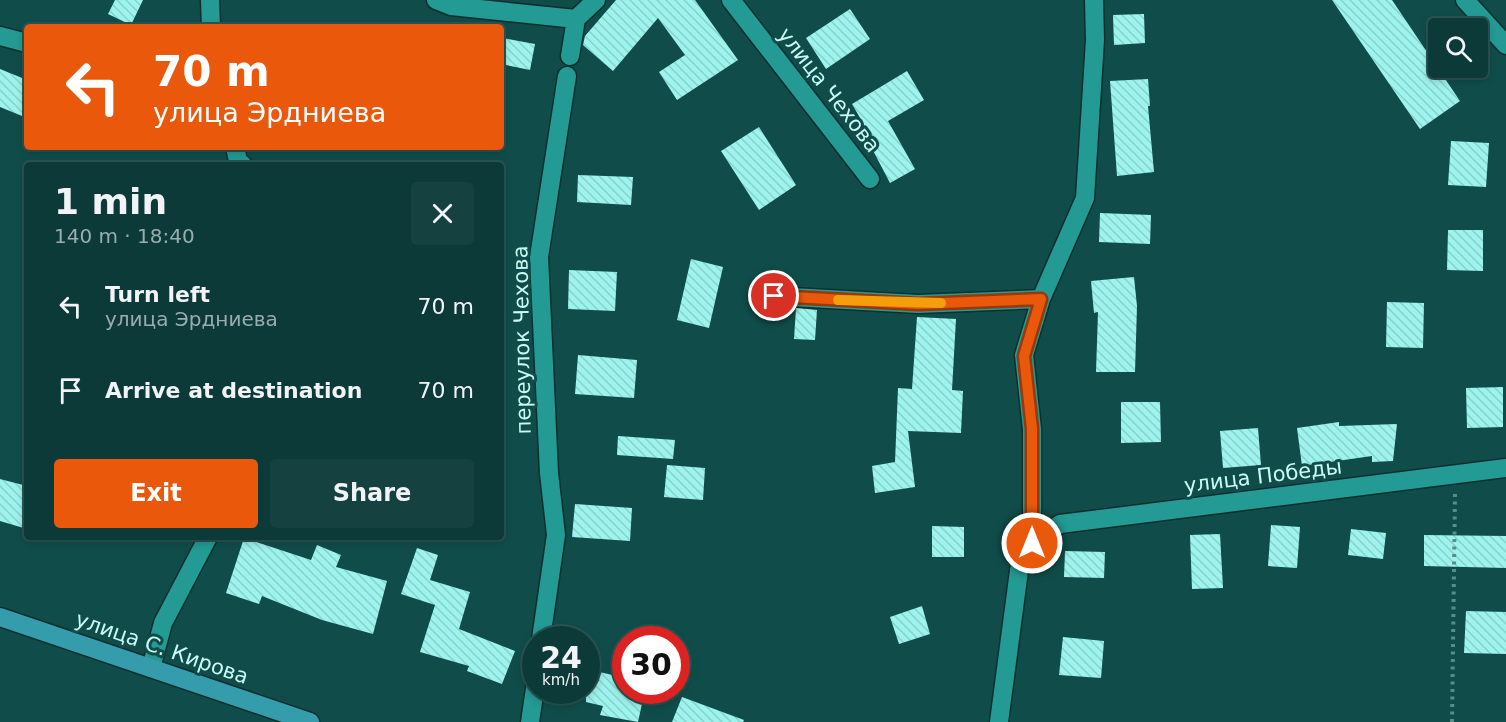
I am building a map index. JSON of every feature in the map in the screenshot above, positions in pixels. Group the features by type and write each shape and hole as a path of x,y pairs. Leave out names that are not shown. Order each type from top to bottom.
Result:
{"main road":[{"name":"улица С. Кирова","path":"0,617 310,722"}],"street":[{"path":"210,0 211,24"},
{"path":"436,0 451,6 576,18"},
{"path":"570,56 576,18 596,0"},
{"name":"улица Чехова","path":"731,0 870,179"},
{"path":"999,722 1020,562 1032,543 1032,429 1024,356 1041,299 1084,198 1095,40 1094,0"},
{"path":"1465,0 1506,45"},
{"path":"0,36 24,42"},
{"name":"переулок Чехова","path":"544,626 556,536 549,473 538,257 567,76"},
{"path":"774,296 918,304 1041,299"},
{"name":"улица Победы","path":"1032,543 1060,524 1506,468"},
{"path":"151,668 163,623 206,540"},
{"path":"530,722 533,704"}],"path":[{"path":"1452,722 1455,476"}],"building":[{"path":"115,0 143,0 131,24 108,14"},
{"path":"616,0 695,0 738,60 677,100 659,72 685,55 658,18 613,71 583,45 585,36"},
{"path":"1332,0 1392,0 1428,53 1428,78 1445,78 1460,101 1420,129"},
{"path":"850,9 870,39 826,69 806,38"},
{"path":"1144,14 1145,43 1114,45 1113,15"},
{"path":"504,38 535,44 530,70 504,65"},
{"path":"0,69 24,79 24,117 0,107"},
{"path":"907,71 924,100 888,121 915,169 890,183 867,139 871,137 852,104"},
{"path":"1148,79 1154,172 1117,176 1110,81"},
{"path":"759,127 796,185 759,210 721,151"},
{"path":"1451,141 1489,143 1486,187 1448,185"},
{"path":"578,175 633,177 631,205 577,202"},
{"path":"1100,213 1151,215 1150,244 1099,242"},
{"path":"1448,230 1483,230 1483,271 1447,270"},
{"path":"691,259 723,267 709,328 677,320"},
{"path":"569,270 617,272 615,311 568,309"},
{"path":"1134,277 1137,306 1135,372 1096,372 1098,312 1094,313 1091,281"},
{"path":"1387,302 1424,303 1423,348 1386,347"},
{"path":"796,308 817,310 815,340 794,339"},
{"path":"917,317 956,319 952,390 963,391 961,433 908,431 915,487 875,493 872,466 895,462 898,388 912,389"},
{"path":"578,355 637,360 634,398 575,394"},
{"path":"1503,387 1503,427 1467,428 1466,388"},
{"path":"1121,402 1160,402 1161,442 1121,443"},
{"path":"1339,422 1339,426 1397,424 1393,461 1372,462 1372,456 1302,466 1297,428"},
{"path":"1258,428 1261,465 1223,468 1220,431"},
{"path":"618,436 675,440 673,459 617,455"},
{"path":"667,465 705,468 703,500 664,497"},
{"path":"0,479 24,485 24,528 0,521"},
{"path":"575,504 632,508 630,541 572,537"},
{"path":"1271,525 1300,527 1297,568 1268,566"},
{"path":"932,526 964,527 964,557 932,557"},
{"path":"1351,529 1386,533 1383,559 1348,555"},
{"path":"1220,534 1223,588 1192,589 1190,535"},
{"path":"1424,535 1506,536 1506,568 1424,566"},
{"path":"243,540 250,540 311,560 317,545 341,555 336,567 387,581 373,634 322,620 262,596 259,604 226,593"},
{"path":"417,548 438,555 430,580 470,592 459,629 515,651 502,684 467,671 469,666 420,652 435,605 401,594"},
{"path":"1065,551 1105,552 1104,578 1064,577"},
{"path":"922,606 930,634 899,644 890,617"},
{"path":"1466,611 1506,612 1506,654 1464,653"},
{"path":"1063,637 1104,641 1101,678 1059,675"},
{"path":"600,672 612,675 612,704 642,704 638,722 600,715 603,706 594,704 600,704"},
{"path":"690,700 744,720 743,722 672,722 679,704 690,704"}],"slow traffic":[{"path":"838,300 941,303"}],"route":[{"path":"774,296 918,304 1041,299 1024,356 1032,429 1032,543"}]}
